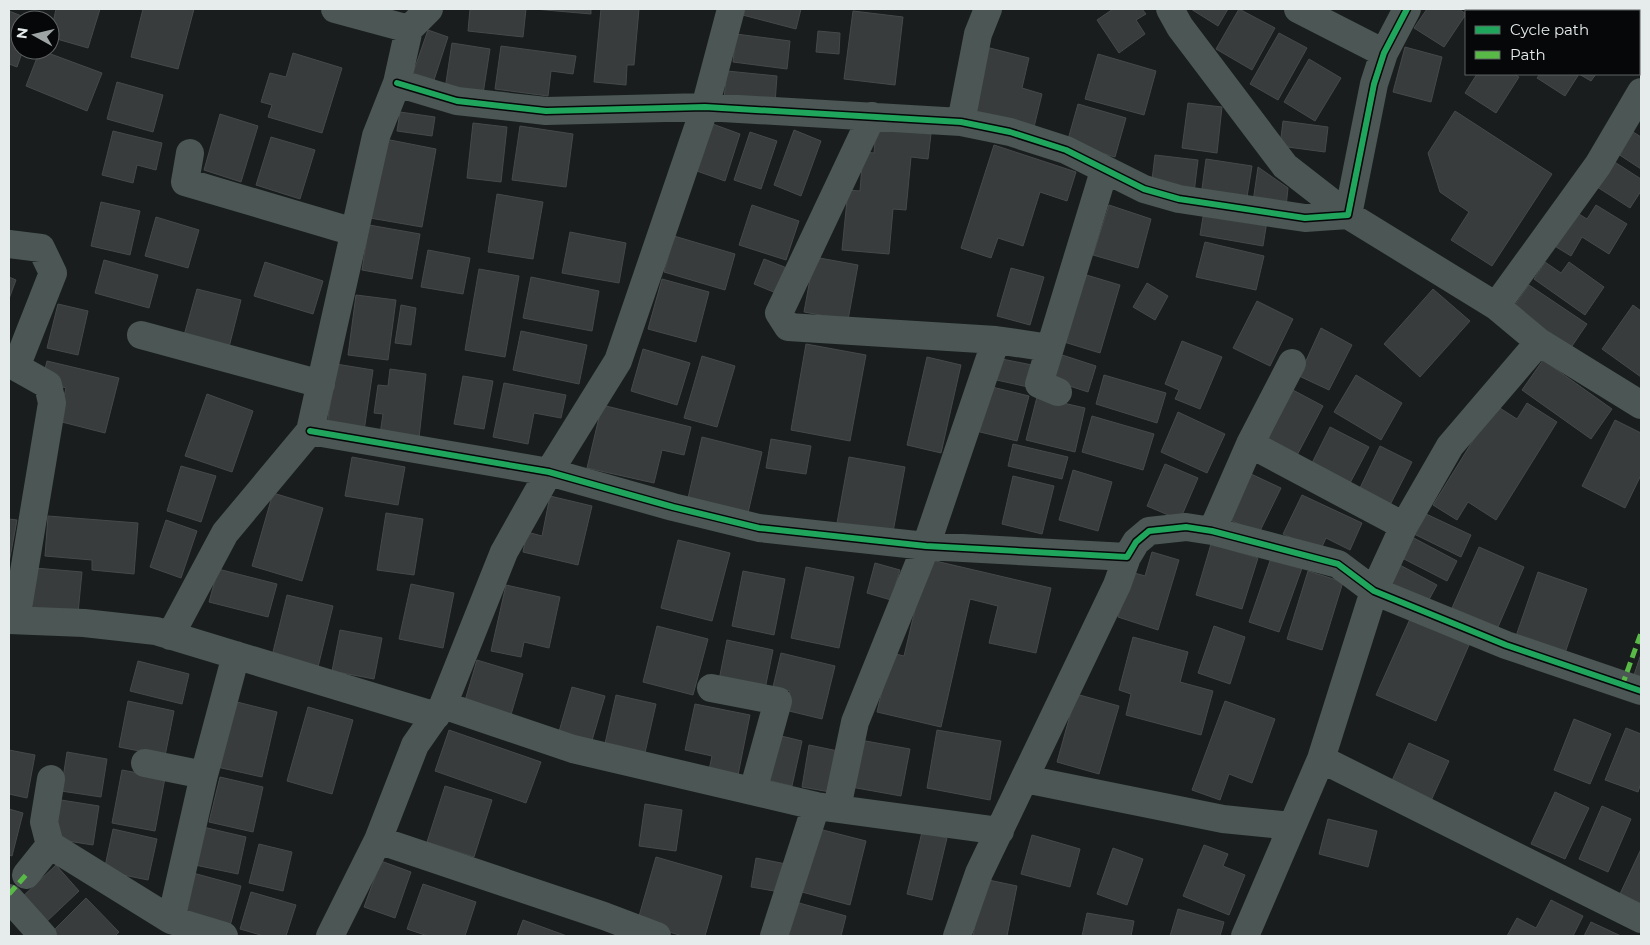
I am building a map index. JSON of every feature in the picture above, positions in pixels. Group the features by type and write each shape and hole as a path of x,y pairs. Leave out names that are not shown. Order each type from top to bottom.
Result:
{"street":[{"path":"335,9 409,29"},
{"path":"170,636 225,533 310,431 376,136 396,83 409,29 429,9"},
{"path":"330,936 378,840 415,745 440,711 504,552 549,472 618,361 705,106 731,9"},
{"path":"961,122 978,34 988,9"},
{"path":"1170,9 1180,27 1285,166 1348,216 1496,306 1540,342 1641,405"},
{"path":"1298,9 1384,53"},
{"path":"1348,216 1374,84 1384,53 1407,9"},
{"path":"396,83 457,101 546,111 705,106 961,122 1010,132 1066,150 1144,189 1179,199 1305,218 1348,216"},
{"path":"1496,306 1598,165 1641,92"},
{"path":"872,116 778,313 788,327 996,340 1050,348"},
{"path":"190,153 185,182 354,232"},
{"path":"1058,392 1039,384 1104,170"},
{"path":"9,244 41,248 53,272 16,367 48,385 52,403 12,620 84,623 156,632 573,749 826,807 1000,831"},
{"path":"141,335 321,384"},
{"path":"774,936 826,807 855,722 926,546 996,340"},
{"path":"1245,936 1321,759 1374,591 1404,526 1450,446 1540,342"},
{"path":"1212,531 1250,444 1292,363"},
{"path":"310,431 549,472 673,507 758,528 926,546 1127,556"},
{"path":"1250,444 1404,526"},
{"path":"957,936 980,873 1117,585 1127,556 1136,542 1149,531 1186,527 1212,531 1338,564 1374,591 1506,645 1641,692"},
{"path":"171,920 204,775 236,655"},
{"path":"711,688 778,701 753,791"},
{"path":"1321,759 1641,919"},
{"path":"145,763 204,775"},
{"path":"51,779 44,822 50,845 171,920 224,936"},
{"path":"1025,779 1222,819 1291,826"},
{"path":"378,840 657,936"},
{"path":"26,874 50,845"},
{"path":"9,898 43,936"}],"building":[{"path":"100,9 88,48 60,40 60,10 56,10"},
{"path":"143,9 194,9 178,69 131,57"},
{"path":"470,9 526,9 523,37 468,31"},
{"path":"534,9 591,9 591,14"},
{"path":"601,9 639,9 634,65 627,65 626,85 594,82"},
{"path":"736,9 801,9 796,29 735,13"},
{"path":"1113,9 1142,9 1146,14 1136,20 1145,34 1119,53 1097,20"},
{"path":"1191,9 1228,9 1218,26"},
{"path":"1239,9 1275,28 1252,70 1216,49"},
{"path":"1427,9 1459,9 1465,13 1444,47 1414,28"},
{"path":"1531,9 1533,10 1514,10"},
{"path":"1601,9 1603,10 1583,10"},
{"path":"1618,9 1637,9 1636,10"},
{"path":"9,11 10,60 19,60 17,67 9,64"},
{"path":"853,11 903,17 895,85 844,79"},
{"path":"428,30 448,37 434,80 413,73"},
{"path":"818,31 840,33 839,54 816,52"},
{"path":"1279,33 1307,48 1278,100 1250,84"},
{"path":"736,34 790,41 787,69 733,62"},
{"path":"452,43 490,49 483,94 445,89"},
{"path":"501,46 576,56 573,74 551,71 548,96 495,89"},
{"path":"986,47 1029,58 1022,88 1042,94 1034,127 970,111"},
{"path":"1405,47 1442,57 1431,102 1393,92"},
{"path":"293,53 342,68 322,133 268,117 272,105 261,102 270,73 286,77"},
{"path":"1098,54 1156,71 1144,115 1085,99"},
{"path":"60,57 102,73 87,111 26,86 36,60 60,60"},
{"path":"1309,59 1341,78 1315,121 1284,102"},
{"path":"727,71 777,76 775,103 724,98"},
{"path":"1476,75 1516,75 1519,77 1496,113 1465,93"},
{"path":"1539,75 1578,75 1565,96 1537,78"},
{"path":"1581,75 1595,75 1591,81"},
{"path":"117,82 163,95 153,132 107,119"},
{"path":"1188,103 1222,107 1217,153 1182,148"},
{"path":"1078,104 1126,118 1115,157 1067,143"},
{"path":"1455,111 1552,174 1492,266 1451,240 1469,212 1440,192 1428,153"},
{"path":"400,112 435,117 432,136 397,131"},
{"path":"220,114 258,126 241,182 204,170"},
{"path":"1283,121 1328,127 1325,152 1280,146"},
{"path":"473,123 507,127 501,182 467,178"},
{"path":"710,123 740,134 725,181 694,170"},
{"path":"520,126 573,134 566,187 512,180"},
{"path":"876,129 931,134 928,159 911,157 906,210 893,209 889,254 842,250 848,190 860,191 863,152 874,153"},
{"path":"794,130 821,141 801,196 774,185"},
{"path":"1630,130 1641,137 1641,169 1615,152"},
{"path":"113,131 162,143 156,170 137,165 133,183 102,175"},
{"path":"750,132 777,141 761,189 734,180"},
{"path":"271,137 315,150 300,199 256,185"},
{"path":"385,139 436,149 422,227 370,218"},
{"path":"994,145 1076,172 1067,201 1040,192 1023,246 998,238 991,258 961,248"},
{"path":"1155,155 1198,160 1194,193 1151,188"},
{"path":"1206,159 1252,166 1246,203 1201,196"},
{"path":"1610,159 1641,179 1641,191 1630,208 1594,185"},
{"path":"1258,167 1288,188 1286,207 1253,202"},
{"path":"497,194 543,202 533,259 488,252"},
{"path":"101,202 140,211 130,255 91,246"},
{"path":"752,205 799,221 786,260 739,245"},
{"path":"1109,205 1151,219 1138,268 1093,255"},
{"path":"1596,205 1627,224 1609,254 1582,237 1571,256 1553,245 1574,211 1587,219"},
{"path":"1204,211 1267,221 1263,246 1200,235"},
{"path":"156,217 199,230 188,268 145,256"},
{"path":"369,225 420,234 412,279 362,270"},
{"path":"570,232 626,243 619,283 562,273"},
{"path":"674,236 735,254 725,290 664,272"},
{"path":"1205,242 1264,256 1256,290 1196,277"},
{"path":"428,250 470,258 463,294 421,287"},
{"path":"814,257 858,265 848,320 804,312"},
{"path":"764,259 787,268 776,293 754,284"},
{"path":"104,260 158,275 149,308 95,293"},
{"path":"265,262 323,281 313,314 254,296"},
{"path":"1545,262 1561,273 1569,262 1604,287 1585,315 1534,279"},
{"path":"1011,268 1044,277 1030,325 997,316"},
{"path":"479,269 519,276 505,357 465,350"},
{"path":"1083,274 1120,285 1100,353 1064,342"},
{"path":"9,277 16,280 9,299"},
{"path":"531,277 599,291 592,331 523,318"},
{"path":"662,279 709,292 696,342 648,329"},
{"path":"1147,283 1168,296 1155,320 1133,307"},
{"path":"1529,285 1587,324 1570,349 1512,309"},
{"path":"197,289 241,300 228,351 183,339"},
{"path":"1433,289 1470,321 1420,377 1384,344"},
{"path":"356,295 396,300 388,360 348,355"},
{"path":"1257,301 1293,319 1270,366 1233,348"},
{"path":"58,304 88,311 78,355 47,348"},
{"path":"401,305 416,308 411,345 395,343"},
{"path":"1633,305 1641,311 1641,377 1602,349"},
{"path":"1321,328 1352,345 1329,390 1299,376"},
{"path":"521,331 587,345 579,384 513,370"},
{"path":"1182,341 1222,357 1200,409 1175,399 1179,390 1165,384"},
{"path":"806,344 866,355 850,441 791,430"},
{"path":"643,349 690,363 677,405 631,391"},
{"path":"1056,353 1096,366 1088,392 1048,379"},
{"path":"702,356 735,366 717,427 684,418"},
{"path":"927,357 961,365 941,453 907,445"},
{"path":"997,358 1032,365 1028,387 992,379"},
{"path":"1543,360 1612,409 1591,439 1522,390"},
{"path":"47,361 119,378 105,433 58,421 66,388 55,385 43,377"},
{"path":"336,364 373,370 364,431 327,425"},
{"path":"390,369 426,374 419,438 380,434 383,414 374,413 378,385 388,386"},
{"path":"1104,375 1166,393 1157,423 1096,404"},
{"path":"1356,375 1402,403 1381,440 1334,412"},
{"path":"463,376 493,381 484,429 454,424"},
{"path":"504,383 566,395 561,418 534,413 528,444 493,437"},
{"path":"988,386 1029,396 1017,441 976,431"},
{"path":"1291,389 1323,406 1295,459 1266,444"},
{"path":"207,394 253,411 232,472 185,456"},
{"path":"1037,397 1085,408 1075,452 1026,440"},
{"path":"1527,403 1557,422 1496,520 1468,502 1457,520 1433,505 1495,405 1517,419"},
{"path":"602,405 691,427 684,455 662,450 654,483 587,468"},
{"path":"1178,412 1225,434 1207,473 1161,452"},
{"path":"1092,416 1154,434 1143,470 1082,452"},
{"path":"1615,420 1641,433 1641,475 1625,508 1582,486"},
{"path":"1330,427 1369,447 1349,485 1311,465"},
{"path":"702,437 762,452 748,513 688,498"},
{"path":"771,439 811,446 806,474 766,468"},
{"path":"1013,444 1068,457 1062,479 1008,466"},
{"path":"1380,446 1412,462 1390,505 1359,490"},
{"path":"352,457 405,467 398,505 345,496"},
{"path":"849,457 905,467 893,532 837,523"},
{"path":"1165,464 1198,478 1180,520 1147,506"},
{"path":"181,466 216,476 201,522 167,511"},
{"path":"1073,470 1112,482 1098,531 1059,520"},
{"path":"1251,474 1281,488 1259,533 1230,520"},
{"path":"1013,476 1054,486 1042,534 1002,524"},
{"path":"273,493 323,508 302,581 252,566"},
{"path":"1302,495 1362,523 1350,550 1326,538 1320,551 1283,534"},
{"path":"550,496 592,506 578,565 523,552 527,532 542,536"},
{"path":"386,513 423,519 414,575 377,570"},
{"path":"1424,513 1471,535 1461,557 1414,534"},
{"path":"48,516 138,523 134,574 92,570 92,560 45,556"},
{"path":"9,519 17,520 9,563"},
{"path":"166,520 197,531 181,578 150,567"},
{"path":"1410,536 1457,561 1447,581 1400,557"},
{"path":"678,540 730,553 712,621 661,608"},
{"path":"1211,544 1258,558 1242,609 1196,595"},
{"path":"1479,547 1524,567 1498,627 1452,608"},
{"path":"1152,552 1179,560 1158,630 1118,617 1131,572 1145,576"},
{"path":"1271,558 1302,568 1279,632 1249,622"},
{"path":"927,559 1051,588 1036,653 989,643 998,606 970,599 941,727 877,712 891,653 904,656"},
{"path":"875,563 900,570 891,600 867,593"},
{"path":"1398,564 1437,585 1425,607 1386,586"},
{"path":"806,567 854,577 839,648 791,638"},
{"path":"35,568 82,572 78,613 31,608"},
{"path":"218,569 277,584 268,617 209,602"},
{"path":"743,571 785,579 774,635 732,626"},
{"path":"1308,571 1343,582 1322,650 1287,639"},
{"path":"1538,572 1587,589 1565,653 1516,636"},
{"path":"411,584 454,593 443,648 399,639"},
{"path":"506,585 560,597 549,648 524,642 521,657 491,651"},
{"path":"287,595 333,606 318,667 272,656"},
{"path":"1410,619 1469,645 1436,721 1376,695"},
{"path":"657,626 708,639 693,695 643,682"},
{"path":"1214,626 1245,637 1230,684 1198,673"},
{"path":"340,630 382,638 374,679 332,671"},
{"path":"1133,637 1188,652 1180,682 1213,691 1201,735 1126,715 1131,694 1119,690"},
{"path":"727,640 773,650 765,689 719,680"},
{"path":"781,653 835,666 822,719 785,710 790,691 773,687"},
{"path":"1641,654 1641,678 1634,675"},
{"path":"477,660 523,674 510,718 464,704"},
{"path":"138,661 189,674 182,704 130,691"},
{"path":"572,687 605,696 591,744 558,735"},
{"path":"1076,694 1119,706 1099,774 1057,762"},
{"path":"616,695 656,704 644,757 604,748"},
{"path":"128,701 174,711 165,756 119,747"},
{"path":"233,701 277,712 262,777 217,767"},
{"path":"1225,701 1275,719 1252,783 1229,774 1220,800 1192,790"},
{"path":"695,704 750,715 738,775 709,770 712,756 685,750"},
{"path":"308,707 353,720 332,794 287,781"},
{"path":"1574,719 1611,734 1590,784 1554,770"},
{"path":"1626,728 1641,734 1641,783 1638,792 1605,780"},
{"path":"449,730 541,762 526,803 435,771"},
{"path":"937,730 1001,741 990,800 927,788"},
{"path":"777,735 802,741 792,786 767,780"},
{"path":"860,740 910,749 901,796 851,787"},
{"path":"1409,743 1449,761 1430,803 1390,785"},
{"path":"809,745 838,751 830,792 802,787"},
{"path":"9,750 35,755 27,798 9,794"},
{"path":"67,752 107,759 101,797 61,791"},
{"path":"122,770 165,778 155,831 112,823"},
{"path":"220,777 263,787 253,832 209,822"},
{"path":"445,786 492,800 474,857 427,842"},
{"path":"1555,792 1589,808 1565,859 1531,844"},
{"path":"61,800 99,806 93,845 55,839"},
{"path":"645,804 682,810 676,851 639,846"},
{"path":"1602,806 1631,819 1608,872 1579,859"},
{"path":"9,809 23,813 12,856 9,855"},
{"path":"1328,819 1377,831 1368,867 1319,854"},
{"path":"203,827 246,837 238,874 195,865"},
{"path":"113,829 157,839 148,880 104,871"},
{"path":"819,829 866,841 850,905 802,892"},
{"path":"922,832 947,838 932,900 907,894"},
{"path":"1032,835 1080,849 1070,887 1021,874"},
{"path":"259,844 292,852 283,891 249,883"},
{"path":"1204,845 1228,854 1223,866 1245,875 1229,915 1183,896"},
{"path":"1113,848 1143,859 1127,905 1097,894"},
{"path":"1641,849 1641,907 1619,896"},
{"path":"656,857 722,876 705,936 683,936 637,923"},
{"path":"756,858 786,864 780,892 751,887"},
{"path":"381,861 411,872 395,918 364,907"},
{"path":"56,865 79,891 43,925 20,899"},
{"path":"193,873 241,886 230,926 182,914"},
{"path":"984,879 1017,886 1007,936 973,936"},
{"path":"423,884 476,902 465,936 428,936 407,929"},
{"path":"251,892 296,905 286,936 264,936 240,929"},
{"path":"86,898 119,932 115,936 58,936 53,931"},
{"path":"1551,900 1583,916 1573,936 1507,936 1517,918 1536,928"},
{"path":"792,901 846,916 841,936 783,936"},
{"path":"1178,909 1224,922 1220,936 1170,936"},
{"path":"1087,913 1134,921 1131,936 1082,936"},
{"path":"523,920 567,936 517,936"},
{"path":"1591,922 1621,936 1584,936"}],"marked path":[{"path":"1622,686 1641,633"},
{"path":"9,894 26,875"}],"cycle path":[{"path":"397,83 457,101 546,111 705,107 961,122 1010,132 1066,150 1144,189 1179,199 1305,218 1348,215 1374,84 1384,53 1407,9"},
{"path":"310,431 549,472 673,507 759,528 926,546 1127,557 1136,542 1149,531 1186,527 1212,531 1338,564 1374,591 1506,645 1641,691"}]}
